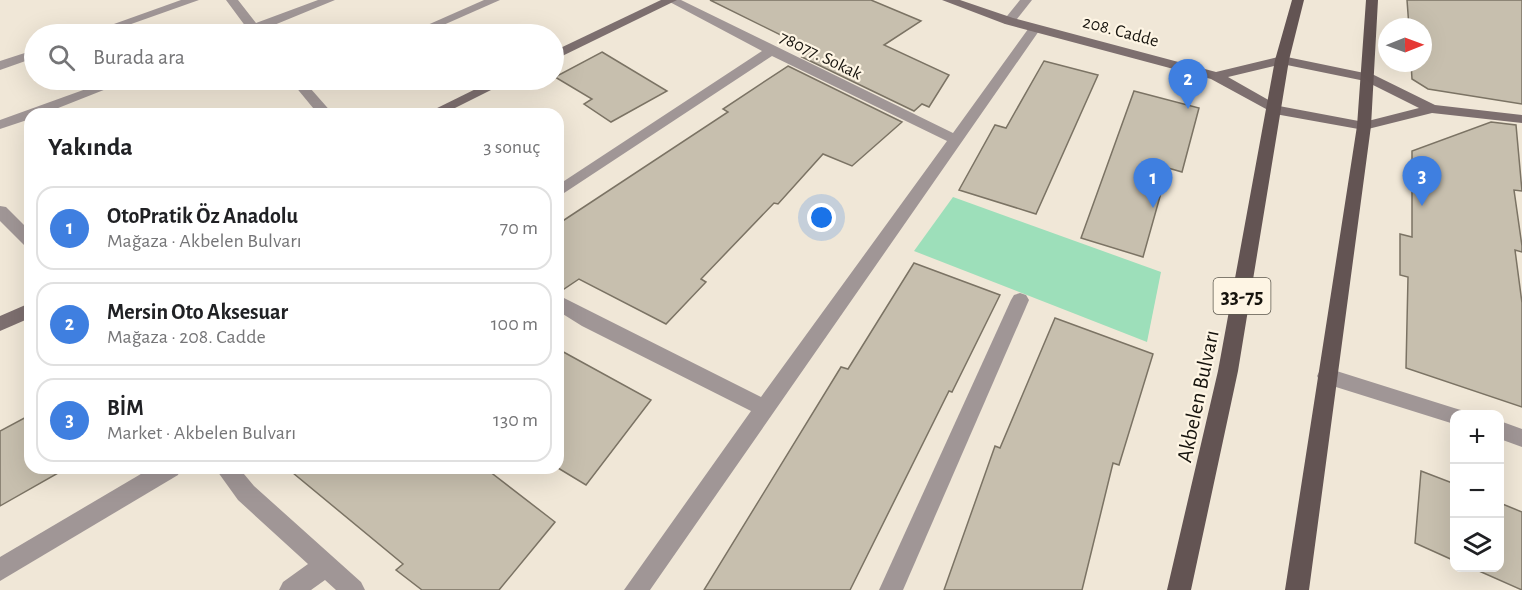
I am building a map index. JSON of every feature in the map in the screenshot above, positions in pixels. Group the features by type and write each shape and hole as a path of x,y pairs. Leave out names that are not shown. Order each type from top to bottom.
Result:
{"main road":[{"name":"Akbelen Bulvarı","path":"1179,590 1228,370 1282,60 1298,0"},
{"path":"1297,590 1364,126 1369,78 1372,0"}],"street":[{"path":"122,24 193,0"},
{"path":"232,0 250,24"},
{"path":"274,24 329,0"},
{"path":"437,24 494,0"},
{"path":"564,51 672,0"},
{"name":"78077. Sokak","path":"672,0 771,51 956,140"},
{"name":"208. Cadde","path":"948,0 1009,21 1216,76"},
{"path":"1009,21 1026,0"},
{"path":"636,590 1035,28"},
{"path":"564,188 771,51"},
{"path":"0,66 24,58"},
{"path":"1216,76 1282,60 1369,78 1432,109 1522,119"},
{"path":"1216,76 1275,110 1364,126 1432,109"},
{"path":"46,108 95,90"},
{"path":"308,90 321,108"},
{"path":"445,108 483,90"},
{"path":"0,125 24,116"},
{"path":"0,211 24,235"},
{"path":"891,590 1020,300"},
{"path":"564,306 589,321 766,409"},
{"path":"0,324 24,313"},
{"path":"1327,376 1450,414"},
{"path":"1504,431 1522,438"},
{"path":"0,570 160,474"},
{"path":"231,474 246,493 353,590"},
{"path":"291,590 327,566"}],"green space":[{"path":"953,197 1161,272 1147,342 914,251"}],"building":[{"path":"710,0 871,0 921,21 884,45 949,75 929,107 922,104 914,111 802,57 811,50"},
{"path":"1407,0 1522,0 1522,104 1428,89 1412,79 1412,72 1432,72 1432,18 1408,18"},
{"path":"602,52 667,91 611,122 584,104 592,99 564,82 564,72"},
{"path":"1044,61 1098,75 1036,214 959,190 995,125 1006,128"},
{"path":"788,66 902,122 852,166 823,154 778,204 774,203 701,279 706,282 666,324 579,279 564,289 564,220 728,112 723,109"},
{"path":"1134,91 1199,108 1182,172 1168,168 1143,257 1081,238"},
{"path":"1491,122 1516,125 1522,191 1514,190 1522,246 1522,252 1515,250 1522,303 1522,407 1406,368 1408,277 1400,275 1400,234 1412,237 1412,151"},
{"path":"914,263 1000,295 952,392 949,391 850,590 704,590 841,367 848,369"},
{"path":"1055,318 1153,354 1119,465 1113,463 1082,590 944,590 995,446 1000,448"},
{"path":"564,352 651,400 586,485 564,472"},
{"path":"24,418 24,474 56,474 0,506 0,431"},
{"path":"1421,471 1450,482 1450,559 1415,543"},
{"path":"294,474 493,474 555,522 499,590 422,590 396,570 403,564"},
{"path":"1504,505 1522,512 1522,590 1481,572 1504,572"}],"place":[{"name":"Mersin Oto Aksesuar","path":"1188,109"},
{"name":"BİM","path":"1422,206"},
{"name":"OtoPratik Öz Anadolu","path":"1153,208"}]}
